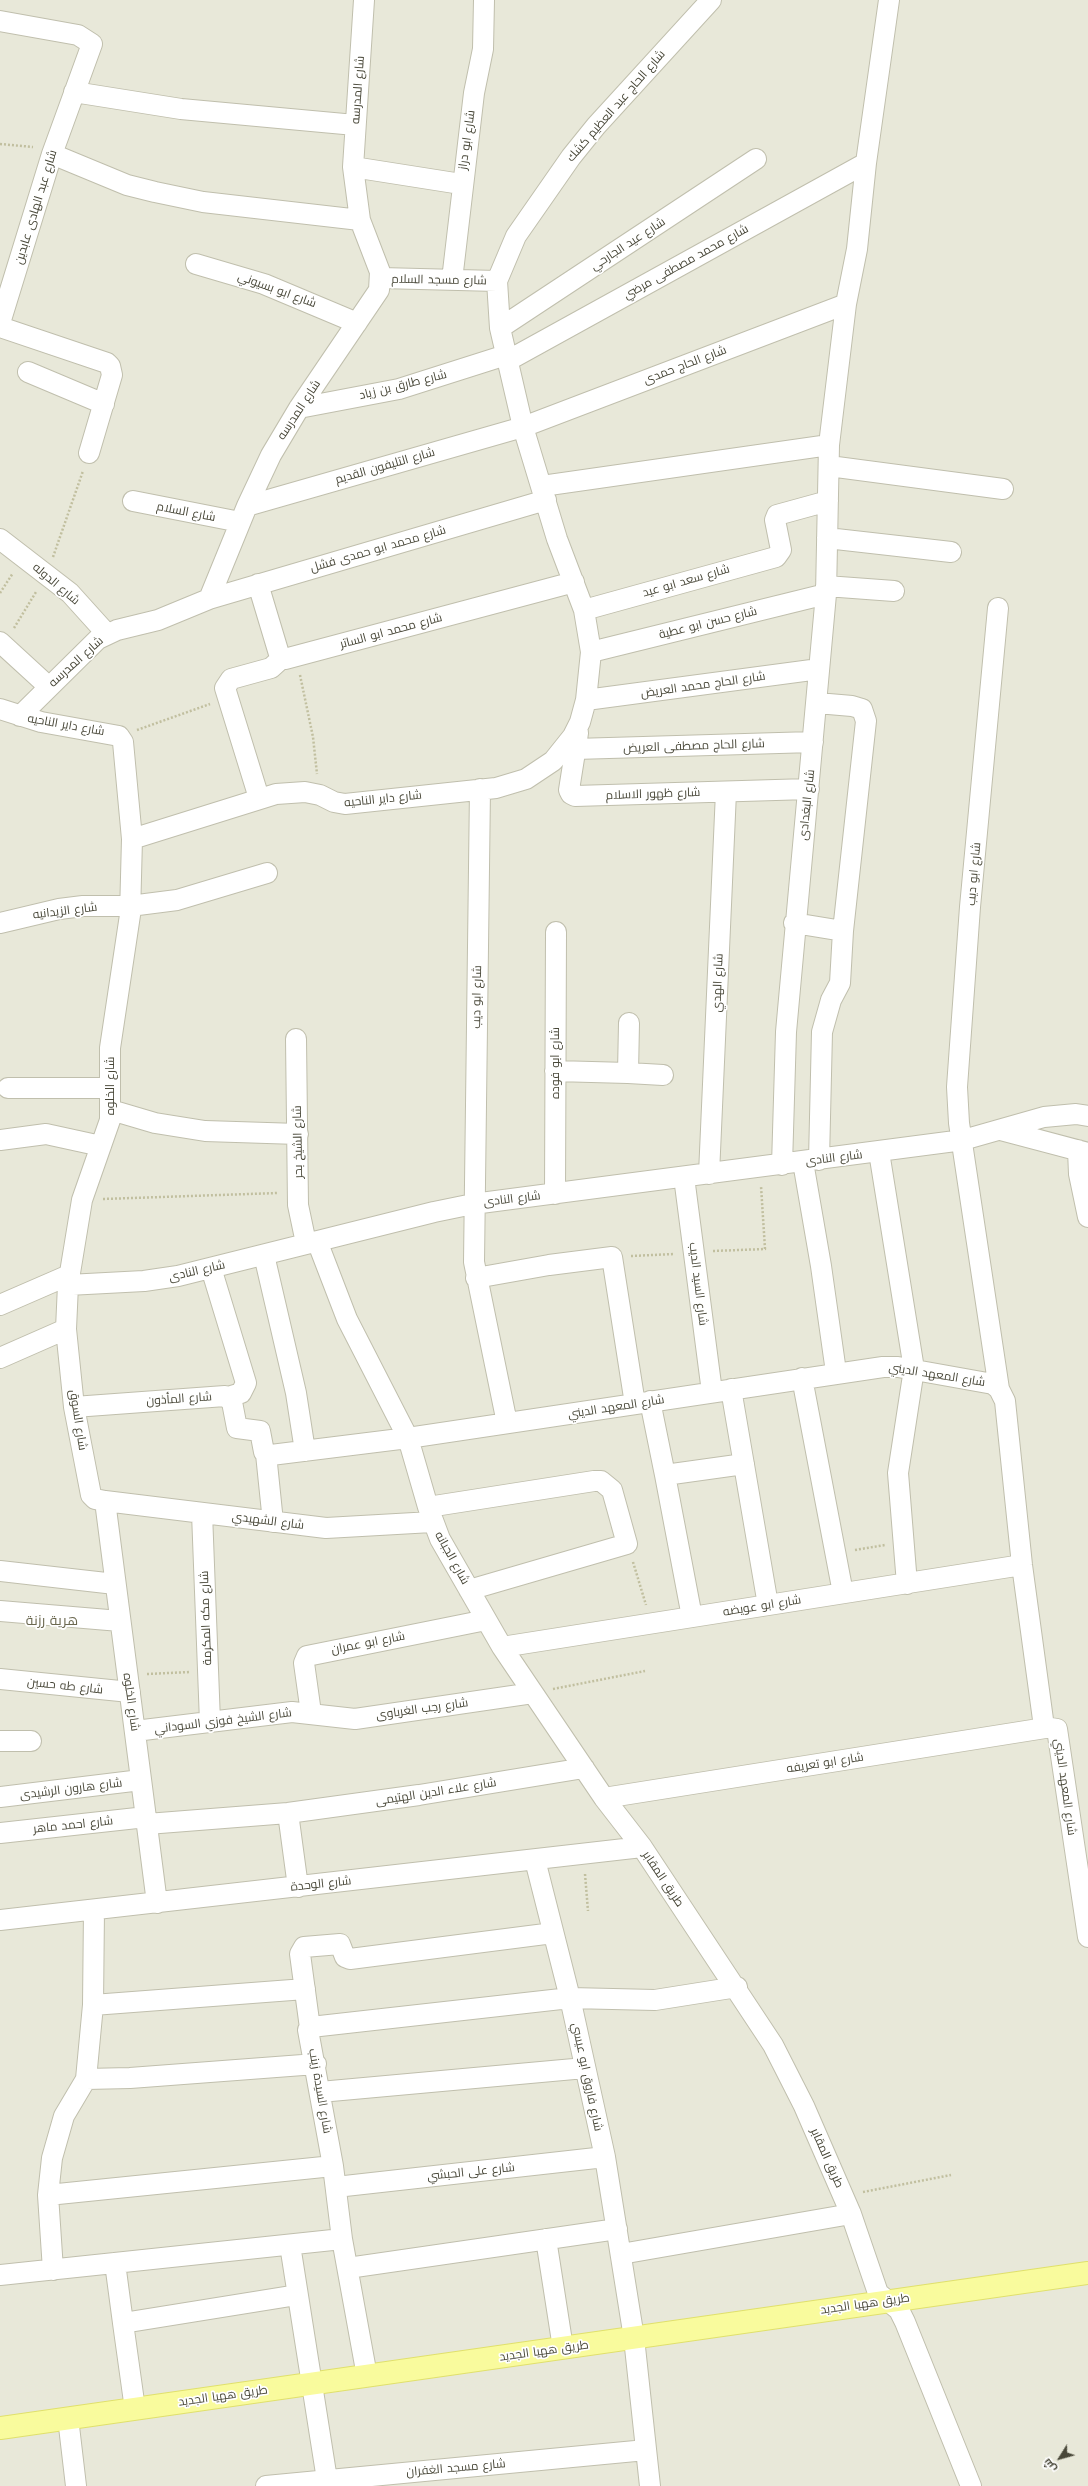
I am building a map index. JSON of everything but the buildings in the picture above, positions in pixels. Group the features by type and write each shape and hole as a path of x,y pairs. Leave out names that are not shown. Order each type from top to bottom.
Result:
{"main road":[{"name":"طريق ههيا الجديد","path":"0,2428 1088,2273"}],"street":[{"name":"شارع المدرسه","path":"20,716 48,686 90,646 107,634 158,620 209,599 243,514 271,456 299,408 379,290 381,278 360,220 353,167 364,0"},
{"name":"شارع ابو دراز","path":"452,280 461,184 474,93 484,49 484,0"},
{"name":"شارع الحاج عبد العظيم كشك","path":"497,281 516,236 571,157 596,126 711,0"},
{"name":"شارع البغدادى","path":"782,1164 786,1032 794,923 809,789 826,590 829,445 846,304 857,249 866,163 889,0"},
{"name":"شارع عبد الهادى عابدين","path":"0,21 78,35 90,42 89,56 74,92 53,152 0,323"},
{"path":"74,92 180,109 355,125"},
{"path":"53,152 127,185 155,192 203,202 360,220"},
{"name":"شارع عيد الجارحي","path":"500,328 756,159"},
{"name":"شارع محمد مصطفى مرضي","path":"507,358 866,163"},
{"path":"353,167 461,184"},
{"name":"شارع ابو بسيوني","path":"196,264 264,284 357,323"},
{"name":"شارع مسجد السلام","path":"381,278 497,281"},
{"name":"شارع داير الناحيه","path":"0,709 62,727 119,736 123,742 132,839 259,798 291,792 320,795 334,802 345,804 512,785 540,771 564,749 580,722 586,700 591,652 584,610 557,539 523,427 500,328 497,281"},
{"name":"شارع الحاج حمدى","path":"523,427 846,304"},
{"path":"0,326 107,363 112,375 89,453"},
{"name":"شارع طارق بن زياد","path":"299,408 399,388 507,358"},
{"path":"28,372 104,404"},
{"name":"شارع التليفون القديم","path":"243,514 523,427"},
{"name":"شارع محمد ابو حمدى فشل","path":"209,599 544,493 829,445"},
{"path":"829,466 1003,489"},
{"name":"شارع السلام","path":"133,501 243,514"},
{"name":"شارع سعد ابو عيد","path":"584,610 776,557 780,553 781,547 775,522 777,515 828,501"},
{"path":"827,538 951,552"},
{"name":"شارع الدوله","path":"0,539 70,593 107,634"},
{"name":"شارع محمد ابو الساتر","path":"289,657 574,582"},
{"path":"258,584 279,654 289,657"},
{"name":"شارع حسن ابو عطية","path":"591,652 826,590 894,591"},
{"name":"شارع ابو ديب","path":"998,608 970,907 957,1087 963,1140 999,1388"},
{"path":"2,644 48,686"},
{"path":"259,798 224,688 228,681 271,668 289,657"},
{"name":"شارع الحاج محمد العريض","path":"586,700 819,669"},
{"path":"817,703 852,706 862,709 866,721 843,930 840,983 831,1000 822,1032 811,1161 821,1266 836,1372"},
{"name":"شارع ظهور الاسلام","path":"580,722 570,790 571,794 575,796 809,789"},
{"name":"شارع الحاج مصطفى العريض","path":"575,749 813,742"},
{"name":"شارع ابو ديب","path":"480,789 473,1204 476,1278 507,1423"},
{"name":"شارع الهدي","path":"710,1174 726,792"},
{"name":"شارع الخلوه","path":"66,1329 69,1280 82,1200 107,1132 111,1110 110,1088 112,1029 130,906 132,839"},
{"name":"شارع الزيدانيه","path":"0,923 59,909 83,906 130,906 177,900 266,873"},
{"path":"794,923 843,930"},
{"name":"شارع ابو فوده","path":"554,1194 556,932"},
{"path":"628,1073 629,1023"},
{"name":"شارع الشيخ بحر","path":"296,1039 300,1218 312,1242"},
{"path":"555,1071 662,1074"},
{"path":"8,1088 110,1088"},
{"path":"111,1110 155,1123 205,1131 298,1134"},
{"name":"شارع النادى","path":"69,1280 144,1281 211,1268 312,1242 473,1204 963,1140 1044,1117 1076,1114 1088,1116"},
{"path":"1001,1130 1083,1151 1079,1174 1088,1217"},
{"path":"0,1140 46,1134 101,1146"},
{"path":"879,1152 914,1369 898,1473 902,1542 907,1584"},
{"name":"شارع السيد الديب","path":"684,1177 694,1252 721,1390 744,1464 768,1605"},
{"name":"شارع الجبانه","path":"312,1242 346,1318 408,1438 430,1515 469,1590 502,1647 532,1693 604,1798 642,1847"},
{"path":"264,1255 296,1393 304,1451"},
{"path":"476,1278 549,1265 612,1257 642,1402 666,1475 692,1617"},
{"path":"211,1268 246,1382 241,1393 228,1398"},
{"path":"0,1303 69,1280"},
{"path":"0,1358 66,1329"},
{"name":"شارع السوق","path":"66,1329 74,1407 91,1495 95,1499 105,1500"},
{"name":"شارع المعهد الديني","path":"408,1438 836,1372 883,1367 914,1369 985,1381 999,1388 1005,1401 1022,1565 1045,1728 1056,1728 1088,1937"},
{"path":"802,1378 843,1594"},
{"name":"شارع المأذون","path":"74,1407 225,1396 232,1402 235,1426 239,1430 260,1431 266,1454"},
{"path":"273,1522 266,1454 271,1455 408,1438"},
{"path":"666,1475 744,1464"},
{"name":"شارع الشهيدي","path":"105,1500 273,1522 353,1528 430,1515 601,1481 612,1490 627,1544"},
{"name":"شارع الخلوه","path":"105,1500 157,1903"},
{"name":"شارع مكه المكرمة","path":"202,1513 210,1722"},
{"path":"469,1590 627,1544"},
{"name":"شارع ابو عويضه","path":"502,1647 1022,1565"},
{"path":"0,1571 115,1584"},
{"path":"0,1611 120,1620"},
{"name":"شارع ابو عمران","path":"311,1713 304,1663 307,1656 486,1620"},
{"name":"شارع طه حسين","path":"0,1679 129,1684"},
{"name":"شارع رجب الغرباوى","path":"311,1713 356,1719 532,1693"},
{"name":"شارع الشيخ فوزي السوداني","path":"135,1731 292,1712 311,1713"},
{"name":"شارع ابو تعريفه","path":"604,1798 1045,1728"},
{"path":"0,1740 32,1741"},
{"name":"شارع علاء الدين الهتيمى","path":"288,1813 419,1795 584,1768"},
{"name":"شارع هارون الرشيدى","path":"0,1797 141,1780"},
{"path":"288,1813 298,1887"},
{"name":"شارع احمد ماهر","path":"0,1834 146,1821 288,1813"},
{"name":"شارع الوحدة","path":"0,1920 583,1855 642,1847"},
{"name":"طريق المقابر","path":"642,1847 736,1987 789,2075 851,2214 876,2289 882,2298 898,2310 905,2322 971,2486"},
{"name":"شارع فاروق ابو عيسي","path":"535,1860 570,1998 605,2157 634,2338 650,2486"},
{"path":"53,2270 48,2195 52,2158 64,2116 86,2079 93,2005 94,1910"},
{"name":"شارع السيدة زينب","path":"367,2376 342,2239 333,2166 316,2064 308,2030 310,2028 300,1954 302,1949 307,1946 340,1944 345,1956 350,1959 553,1933"},
{"path":"310,2028 570,1998 655,2000 736,1987"},
{"path":"93,2005 305,1989"},
{"path":"86,2079 130,2078 316,2064"},
{"path":"320,2092 585,2068"},
{"name":"شارع على الحبشي","path":"336,2187 605,2157"},
{"path":"48,2195 333,2166"},
{"path":"621,2254 851,2214"},
{"path":"348,2268 616,2229"},
{"path":"0,2275 342,2239"},
{"path":"546,2239 562,2348"},
{"path":"290,2245 327,2483"},
{"path":"115,2263 135,2408"},
{"path":"123,2323 297,2296"},
{"path":"68,2418 76,2486"},
{"name":"شارع مسجد الغفران","path":"266,2486 327,2483 646,2450"}],"path":[{"path":"0,144 53,152"},
{"path":"2,644 47,574 89,453"},
{"path":"289,657 313,737 320,795"},
{"path":"119,736 227,698"},
{"path":"612,1257 765,1249 760,1167"},
{"path":"82,1200 299,1192"},
{"path":"836,1553 902,1542"},
{"path":"627,1544 651,1623"},
{"path":"129,1684 208,1671"},
{"path":"532,1693 645,1671"},
{"path":"583,1855 588,1911"},
{"path":"843,2195 951,2175"}],"shaded area":[{"path":"0,0 1088,0 1088,2486 0,2486"}],"district":[{"name":"هرية رزنة","path":"52,1621"}]}
